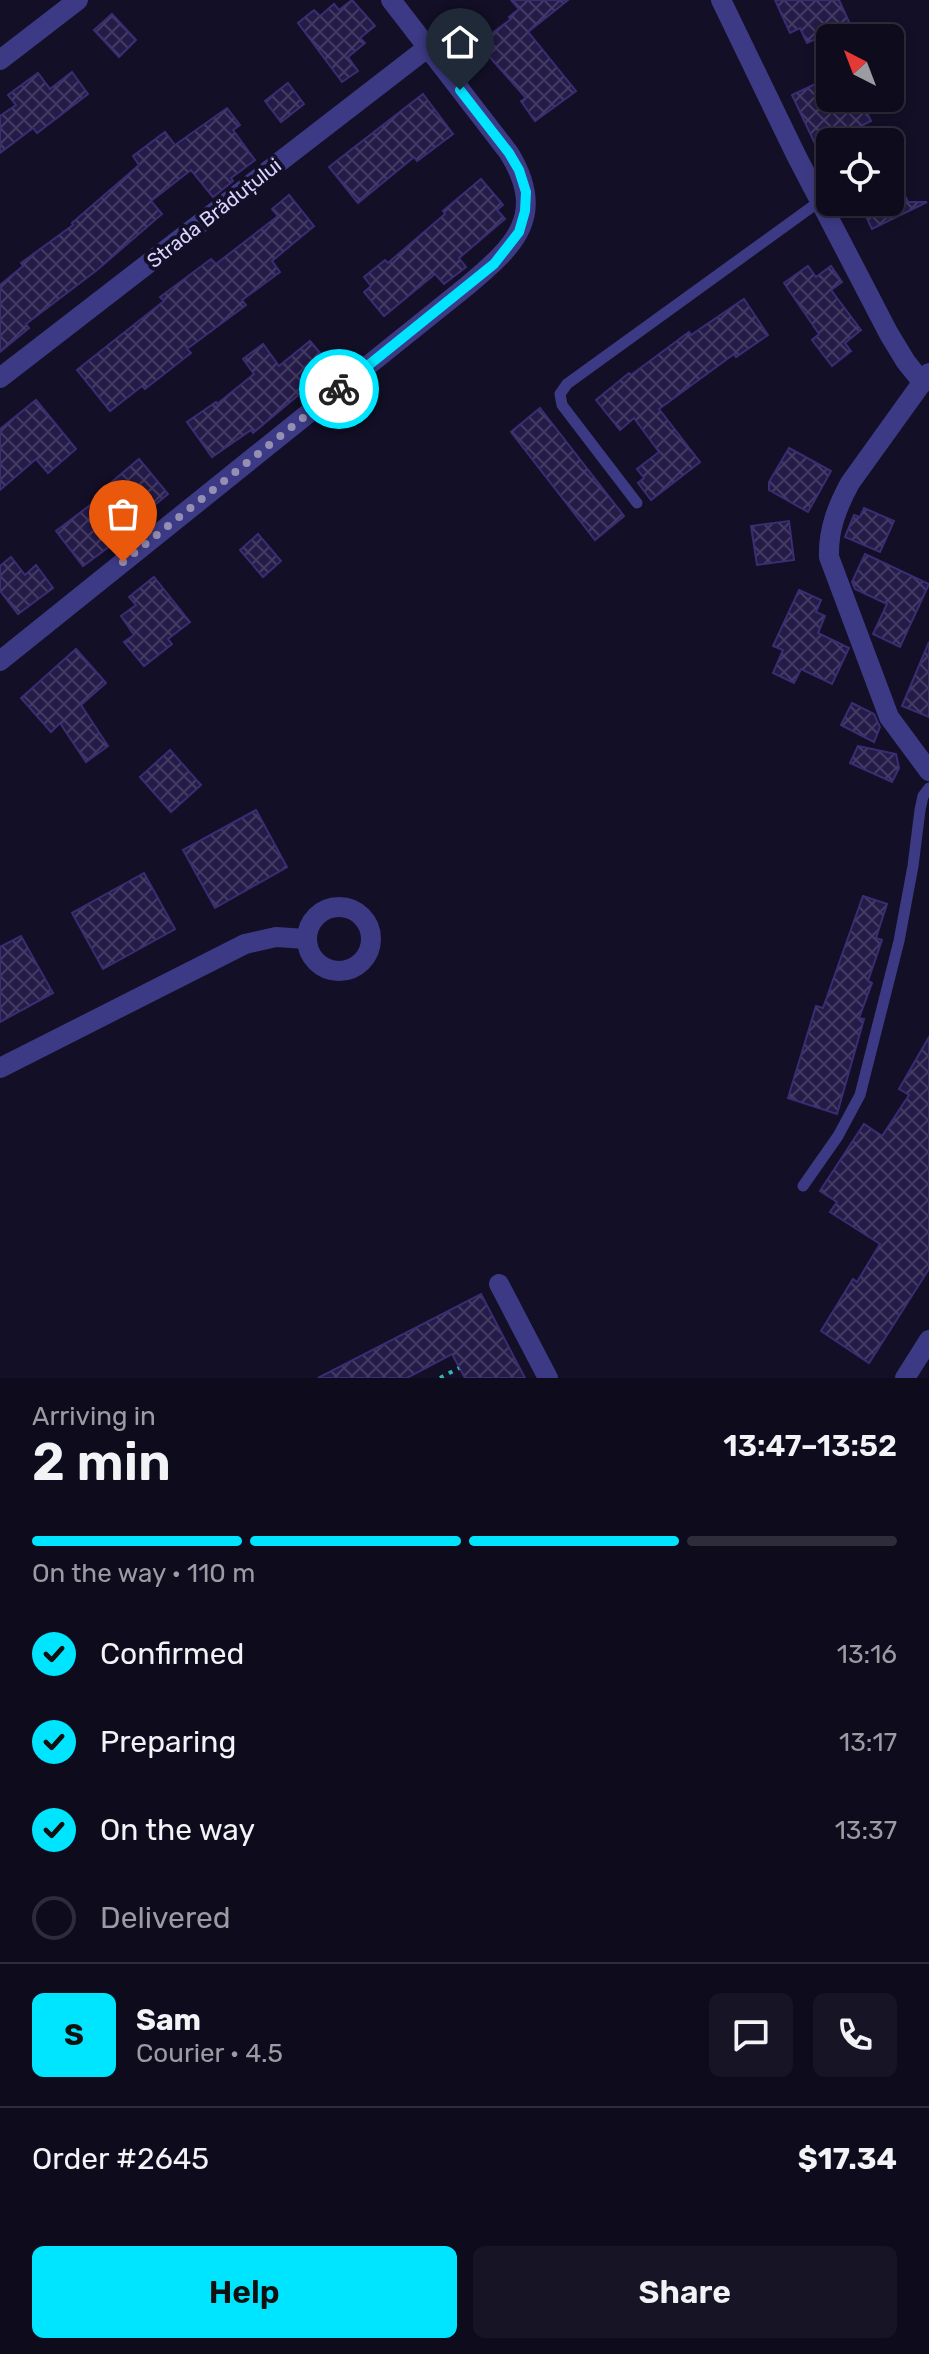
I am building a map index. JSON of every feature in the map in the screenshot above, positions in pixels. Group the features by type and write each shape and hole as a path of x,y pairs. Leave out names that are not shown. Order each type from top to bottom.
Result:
{"street":[{"path":"0,60 78,0"},
{"path":"0,661 494,264 519,232 526,192 519,170 391,0"},
{"path":"721,0 816,193"},
{"name":"Strada Brăduțului","path":"0,378 427,48"},
{"path":"828,216 889,334 906,362 926,378 850,483 839,502 828,539 829,557 889,717 929,771"},
{"path":"0,1068 245,944 276,937 306,939"},
{"path":"499,1284 548,1378"},
{"path":"905,1378 929,1340"}],"lane":[{"path":"637,503 562,405 560,394 567,384 816,204"},
{"path":"803,1186 838,1136 860,1095 899,941 920,810 923,796 929,788"}],"path":[{"path":"440,1378 459,1368"}],"building":[{"path":"352,0 375,26 360,38 365,43 348,57 358,71 342,82 298,23 314,10 320,16 334,4 339,10"},
{"path":"511,0 568,0 528,32 576,91 535,121 521,101 526,98 478,44 511,19 509,17 519,9"},
{"path":"775,0 839,0 850,24 816,24 816,39 807,43 800,28 790,33"},
{"path":"112,14 136,40 119,57 94,30"},
{"path":"72,72 88,94 37,133 33,128 0,153 0,116 16,105 8,95 38,73 50,89"},
{"path":"288,83 304,104 281,122 265,101"},
{"path":"816,84 816,112 867,112 871,121 857,128 816,128 816,146 792,95"},
{"path":"423,94 453,134 417,161 414,157 358,203 329,167"},
{"path":"227,108 240,125 233,130 255,160 213,197 191,170 151,201 162,214 97,270 26,324 29,328 0,352 0,285 23,266 21,263 73,225 139,165 133,156 165,132 175,145"},
{"path":"481,179 503,205 497,210 505,219 459,258 466,267 444,284 435,274 384,316 364,292 371,286 364,277 385,260 388,263"},
{"path":"904,194 908,202 927,202 904,213"},
{"path":"289,195 314,226 272,261 280,272 242,300 246,305 187,349 191,353 145,389 142,386 110,411 77,370 164,301 160,297 211,259 216,264 278,216 272,209"},
{"path":"866,216 898,216 872,229"},
{"path":"808,266 816,277 831,266 842,282 831,290 861,330 845,343 851,351 832,366 812,340 819,334 784,283"},
{"path":"744,299 768,335 736,357 734,354 659,409 700,462 651,500 638,483 644,478 637,469 659,452 634,418 620,430 596,400 689,332 691,335"},
{"path":"310,341 332,367 253,433 251,430 212,457 187,422 217,404 254,374 243,359 263,344 279,366"},
{"path":"36,400 76,449 48,473 36,459 0,490 0,429"},
{"path":"540,408 624,516 595,540 511,432"},
{"path":"789,448 831,471 808,512 769,490 769,482"},
{"path":"139,459 168,494 116,537 118,540 83,566 56,531 110,490 107,486"},
{"path":"864,508 894,521 880,552 845,537 854,515 860,517"},
{"path":"789,521 794,560 757,565 751,526"},
{"path":"258,534 281,561 263,577 240,550"},
{"path":"865,554 929,584 900,647 873,634 887,604 855,589 852,582"},
{"path":"11,557 25,575 36,565 53,588 18,614 0,591 0,566"},
{"path":"154,577 190,622 168,639 172,644 144,666 124,642 134,635 121,616 136,605 129,597"},
{"path":"799,590 821,600 816,612 825,616 818,633 849,648 832,684 801,669 794,683 773,673 783,650 773,646"},
{"path":"929,642 929,717 902,706"},
{"path":"76,649 106,683 81,705 108,746 86,762 60,723 51,732 21,698"},
{"path":"852,703 874,714 880,727 874,742 841,725"},
{"path":"858,746 896,754 899,768 892,782 850,763"},
{"path":"170,750 201,785 171,812 140,777"},
{"path":"256,810 287,867 215,908 183,850"},
{"path":"144,873 175,929 103,969 72,913"},
{"path":"863,896 887,904 876,938 882,940 868,981 872,983 859,1018 864,1019 837,1114 788,1098 816,1006 823,1008"},
{"path":"21,936 53,993 0,1022 0,947"},
{"path":"929,1037 929,1269 869,1363 821,1331 853,1279 857,1282 880,1244 830,1212 837,1202 820,1191 864,1124 882,1136 909,1095 899,1089"},
{"path":"481,1294 525,1378 465,1378 452,1354 407,1378 318,1378"}],"way so far":[{"path":"123,562 339,389"}],"route":[{"path":"339,389 494,264 519,232 526,192 519,170 460,90"}]}
